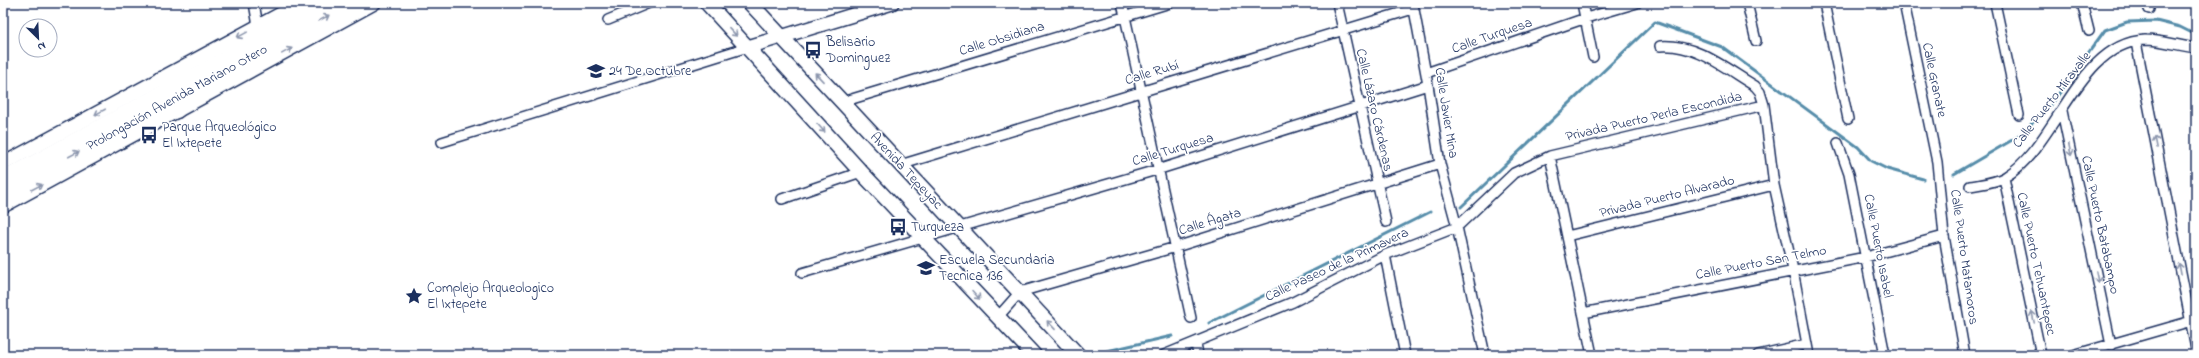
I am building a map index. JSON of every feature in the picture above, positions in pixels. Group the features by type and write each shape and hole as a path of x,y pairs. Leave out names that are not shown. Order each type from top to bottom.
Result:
{"main road":[{"name":"Prolongación Avenida Mariano Otero","path":"3,192 198,80 327,3"},
{"name":"Prolongación Avenida Mariano Otero","path":"3,179 351,3"},
{"path":"707,3 861,172 924,237 997,318 1034,355"},
{"name":"Avenida Tepeyac","path":"750,3 1078,355"},
{"path":"160,80 198,80"},
{"path":"178,112 198,80"}],"street":[{"path":"254,3 258,26"},
{"name":"Prolongación Avenida Mariano Otero","path":"3,164 301,3"},
{"name":"Prolongación Avenida Mariano Otero","path":"3,206 178,112 374,3"},
{"path":"608,20 649,3"},
{"path":"442,142 892,3"},
{"path":"1122,3 1160,169 1191,318"},
{"name":"Calle Obsidiana","path":"842,102 1170,3"},
{"name":"Calle Lázaro Cárdenas","path":"1337,3 1386,222"},
{"path":"1582,3 1593,57"},
{"name":"Calle Turquesa","path":"1426,73 1586,18 1637,3"},
{"path":"1748,3 1756,41"},
{"path":"1824,3 1848,119"},
{"name":"Calle Granate","path":"1904,3 1937,162"},
{"path":"1995,3 2019,115"},
{"path":"2082,3 2089,31"},
{"name":"Calle Rubí","path":"900,165 1342,30 1413,6"},
{"name":"Calle Javier Mina","path":"1413,6 1426,73 1440,164 1457,227 1485,355"},
{"name":"Calle Puerto Miravalle","path":"2004,178 2012,172 2039,144 2093,68 2103,57 2120,45 2146,40 2196,48"},
{"path":"2136,42 2193,321 2196,349"},
{"path":"1660,46 1672,45 1708,57 1755,86 1760,92 1764,105 1774,185 1793,270 1809,355"},
{"name":"Calle Turquesa","path":"802,273 1160,169 1428,85"},
{"name":"Privada Puerto Perla Escondida","path":"1550,156 1764,105"},
{"name":"Calle Puerto Batabampo","path":"2062,111 2112,345"},
{"name":"Calle Puerto Isabel","path":"1838,143 1849,174 1885,355"},
{"path":"1550,156 1592,355"},
{"name":"Calle Paseo de la Primavera","path":"1164,355 1293,302 1385,255 1457,227 1514,174 1550,156"},
{"name":"Calle Puerto Matamoros","path":"1937,162 1944,236 1965,355"},
{"name":"Calle Ágata","path":"1020,292 1176,247 1440,164"},
{"path":"782,199 861,172"},
{"path":"1970,186 2004,178"},
{"name":"Calle Puerto Tehuantepec","path":"2004,178 2041,355"},
{"name":"Privada Puerto Alvarado","path":"1567,236 1774,185"},
{"name":"Calle Puerto San Telmo","path":"1583,313 1793,270 1866,257 1944,236"},
{"path":"1385,255 1405,355"},
{"path":"997,318 1020,292"},
{"path":"2073,355 2091,353 2112,345 2193,321"},
{"path":"1196,343 1198,355"},
{"path":"1758,355 1807,344"}],"waterway":[{"path":"1954,174 2019,136 2050,106 2105,30 2127,22 2156,21 2180,27 2196,35"},
{"path":"1461,207 1655,22 1722,47 1858,147 1871,161 1887,169 1923,179"},
{"path":"1209,323 1430,212"},
{"path":"1094,354 1172,336"}],"place":[{"name":"Belisario Dominguez","path":"813,50"},
{"name":"24 De Octubre","path":"596,71"},
{"name":"Parque Arqueológico El Ixtepete","path":"149,135"},
{"name":"Turqueza","path":"898,227"},
{"name":"Escuela Secundaria Tecnica 136","path":"926,268"},
{"name":"Complejo Arqueologico El Ixtepete","path":"414,296"}]}
